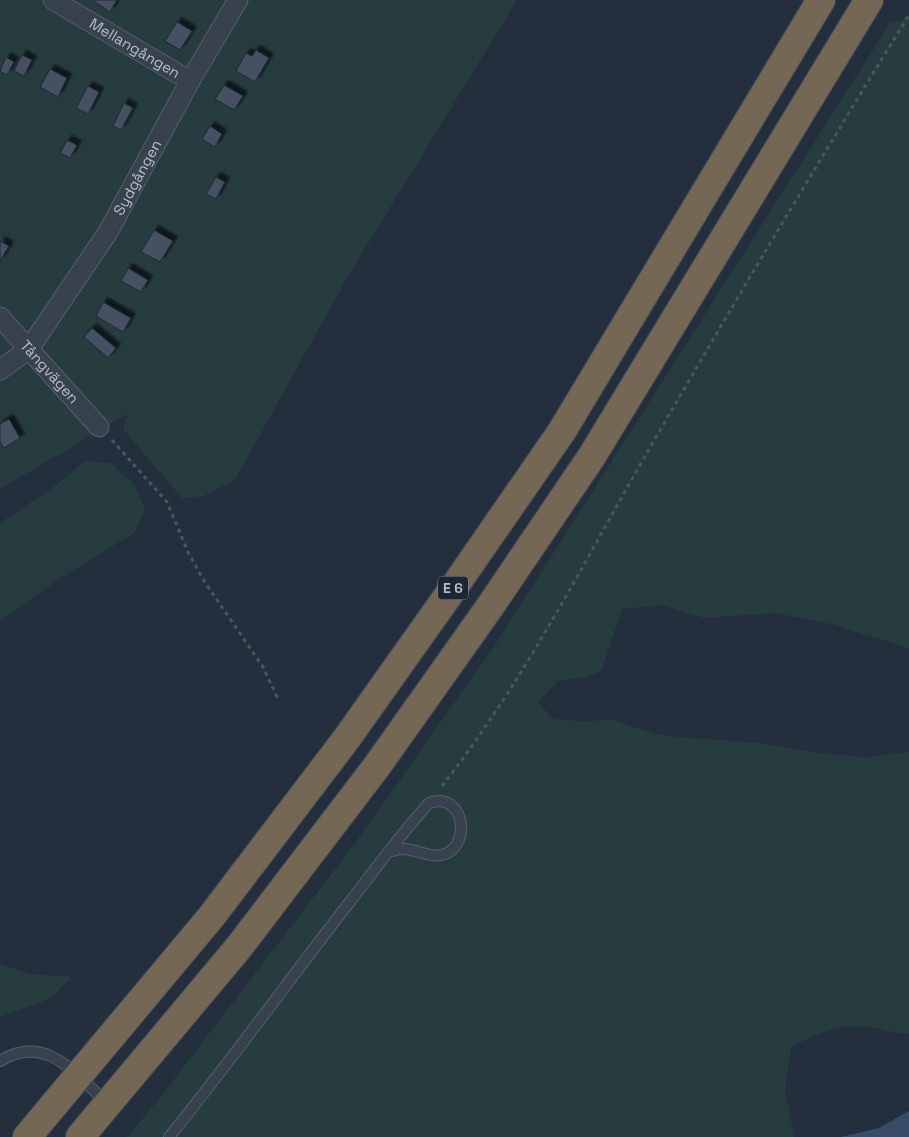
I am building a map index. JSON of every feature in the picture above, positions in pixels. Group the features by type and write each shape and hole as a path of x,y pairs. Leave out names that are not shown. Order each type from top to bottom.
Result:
{"highway":[{"name":"E 6","path":"27,1137 79,1078 211,917 347,738 562,431 821,0"},
{"name":"E 6","path":"80,1137 239,947 377,766 489,608 592,456 869,0"}],"street":[{"name":"Mellangången","path":"53,0 190,81"},
{"name":"Sydgången","path":"29,349 108,232 190,81 238,0"},
{"name":"Tångvägen","path":"0,317 99,426"},
{"path":"0,370 29,349"}],"lane":[{"path":"168,1137 388,852 429,803 441,801 450,805 457,815 462,827 456,847 444,854 430,855 403,849 388,852"},
{"path":"0,1061 13,1053 35,1050 52,1055 109,1104"}],"path":[{"path":"429,803 493,716 545,632 649,449 909,15"},
{"path":"99,426 168,502 188,552 200,574 264,667 278,699"}],"green space":[{"path":"0,0 517,0 344,283 235,480 204,496 182,498 123,429 128,414 0,489"},
{"path":"905,19 909,21 909,648 831,624 776,613 704,618 663,605 622,609 601,671 585,677 558,681 538,702 553,719 581,721 613,720 653,733 678,737 762,743 817,753 865,757 909,752 909,1033 898,1033 877,1028 845,1027 818,1034 791,1047 785,1089 794,1137 127,1137 159,1099 356,842 493,648 890,23"},
{"path":"85,461 110,463 135,485 145,510 134,533 56,581 0,621 0,523 55,486"},
{"path":"0,964 30,974 72,977 51,998 0,1017"}],"water":[{"path":"909,1111 909,1137 841,1137 879,1128"}],"building":[{"path":"92,0 117,0 110,12"},
{"path":"177,22 192,31 180,50 165,41"},
{"path":"256,50 269,58 255,82 236,71 246,53 252,56"},
{"path":"22,55 32,60 24,76 14,71"},
{"path":"6,57 14,62 7,75 0,71"},
{"path":"50,69 67,78 58,97 40,87"},
{"path":"224,85 243,96 234,110 215,99"},
{"path":"88,86 99,92 88,114 76,108"},
{"path":"124,103 133,108 121,130 113,126"},
{"path":"210,126 222,134 215,147 202,139"},
{"path":"67,140 77,145 70,158 60,153"},
{"path":"216,177 225,182 216,199 206,194"},
{"path":"154,230 173,241 160,262 141,252"},
{"path":"0,241 9,246 0,261"},
{"path":"128,268 148,280 141,292 121,281"},
{"path":"103,302 131,318 123,332 96,316"},
{"path":"92,328 116,348 108,358 84,337"},
{"path":"9,419 20,438 4,448 0,442 0,424"}]}
